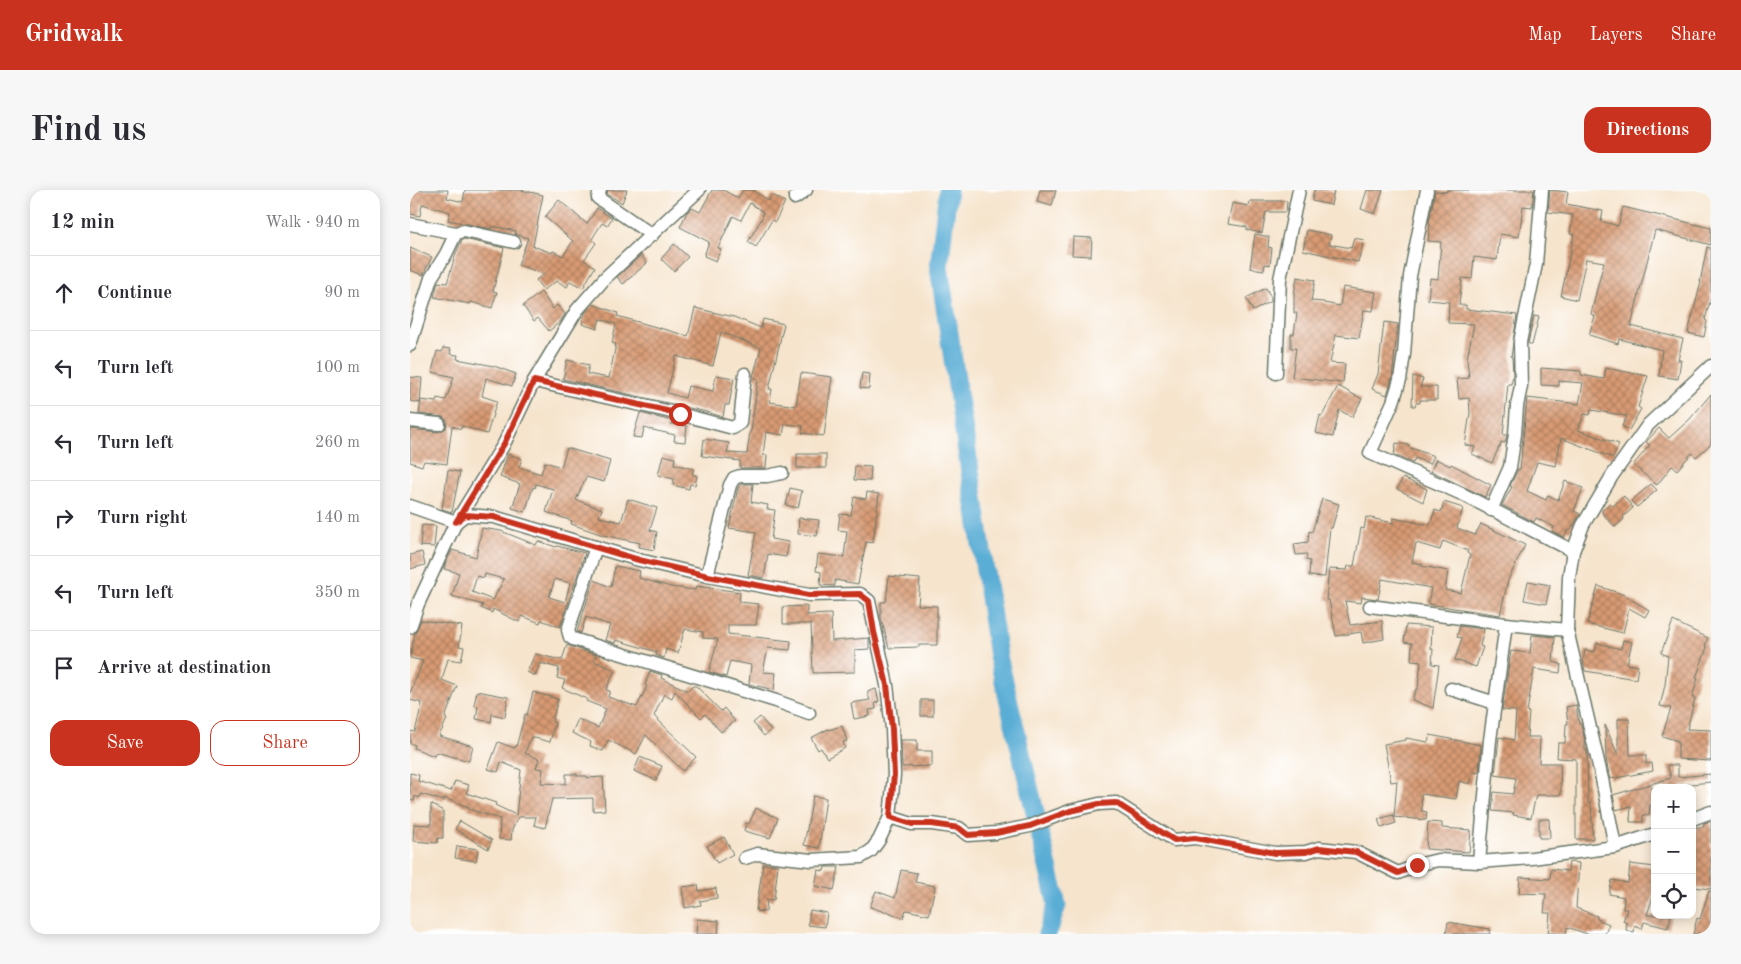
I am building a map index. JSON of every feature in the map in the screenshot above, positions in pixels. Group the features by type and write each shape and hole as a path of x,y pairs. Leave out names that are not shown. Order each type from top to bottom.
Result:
{"street":[{"path":"600,190 598,198 652,235"},
{"path":"410,628 418,604 456,522 504,444 534,381 577,310 605,278 699,190"},
{"path":"795,198 806,190"},
{"path":"1276,373 1280,279 1299,190"},
{"path":"1427,190 1410,276 1400,380 1393,402 1370,453 1464,494 1491,510 1573,551"},
{"path":"1491,510 1510,467 1516,434 1517,406 1521,386 1520,342 1536,264 1542,190"},
{"path":"410,224 456,233 464,230 514,242"},
{"path":"410,346 431,278 456,233"},
{"path":"1615,847 1602,779 1567,630 1573,551 1583,525 1612,476 1648,424 1711,366"},
{"path":"534,381 733,428 740,423 745,374"},
{"path":"410,421 439,424"},
{"path":"708,576 730,485 734,478 782,473"},
{"path":"410,506 456,522"},
{"path":"456,522 465,515 494,517 639,560 708,576 809,595 860,594 869,601 874,632 887,685 892,729 894,775 890,817 879,840 871,851 861,857 812,860 757,854 745,858"},
{"path":"596,547 568,630 570,637 810,713"},
{"path":"1370,606 1567,630"},
{"path":"1479,862 1495,703 1506,624"},
{"path":"1451,689 1495,703"},
{"path":"890,817 912,824 932,824 959,828 968,835 996,833 1030,826 1070,811 1099,804 1116,803 1174,840 1195,838 1275,853 1306,852 1319,848 1356,852 1398,873 1417,865 1438,860 1479,862 1532,858 1615,847 1651,835"},
{"path":"1696,818 1711,812"}],"building":[{"path":"410,190 448,190 447,198 463,202 465,190 521,190 543,195 533,246 552,253 553,251 563,256 573,241 545,217 559,200 587,224 597,208 612,218 607,226 602,223 592,239 596,243 584,260 595,267 583,288 570,281 567,287 557,281 543,290 536,280 544,274 518,265 528,238 515,234 516,231 492,226 491,229 448,220 450,212 422,204 420,216 410,214"},
{"path":"608,190 627,190 622,203 607,194"},
{"path":"712,190 723,190 738,198 743,190 753,190 769,201 772,195 785,202 775,222 772,220 756,247 748,242 763,216 763,212 750,203 741,220 733,216 718,248 721,249 716,261 704,256 709,242 680,227 687,212 692,208 700,212"},
{"path":"1040,190 1056,190 1052,206 1037,202"},
{"path":"1314,190 1334,191 1331,205 1312,201"},
{"path":"1367,190 1383,190 1375,214 1361,209"},
{"path":"1447,190 1534,190 1532,207 1523,206 1519,237 1500,234 1497,260 1474,257 1472,279 1462,278 1459,305 1466,305 1466,309 1517,315 1511,357 1513,375 1511,384 1508,384 1503,435 1507,435 1505,443 1501,442 1492,463 1472,454 1475,447 1465,445 1470,413 1469,398 1459,399 1457,379 1469,378 1467,359 1474,324 1448,323 1449,302 1428,300 1430,278 1438,279 1441,242 1428,241 1429,222 1435,191 1447,192"},
{"path":"1550,190 1568,192 1566,204 1603,211 1601,221 1618,226 1623,207 1711,228 1711,245 1655,230 1631,326 1683,339 1678,360 1681,360 1678,379 1659,376 1662,350 1619,339 1618,344 1589,335 1595,316 1591,314 1604,262 1586,259 1577,300 1561,296 1574,235 1570,234 1573,215 1548,212"},
{"path":"1250,201 1287,201 1286,212 1266,212 1262,233 1247,230 1247,227 1228,224 1232,203 1249,206"},
{"path":"1307,230 1331,235 1329,244 1351,248 1354,238 1364,240 1358,262 1303,250"},
{"path":"1255,234 1269,237 1268,247 1272,248 1270,265 1265,264 1264,270 1250,268"},
{"path":"1073,237 1092,238 1091,256 1072,255"},
{"path":"464,239 504,248 493,291 497,292 492,308 471,302 470,304 434,297 438,282 447,283 456,253"},
{"path":"674,244 688,257 674,271 661,259"},
{"path":"1707,247 1711,248 1711,298 1705,320 1707,321 1704,337 1688,333 1701,282"},
{"path":"410,248 432,257 423,275 410,270"},
{"path":"641,255 647,263 623,284 617,277"},
{"path":"1297,277 1315,280 1311,301 1340,306 1343,287 1376,292 1373,311 1364,310 1359,338 1336,335 1330,363 1345,364 1343,383 1292,377 1296,348 1291,348 1291,334 1294,334 1297,313 1294,313 1294,295"},
{"path":"1266,288 1271,301 1253,311 1246,298"},
{"path":"541,292 553,309 557,305 565,314 560,322 549,331 538,318 534,321 523,306"},
{"path":"593,304 618,313 617,316 688,336 695,308 734,317 761,328 763,319 784,324 769,389 772,389 770,402 796,406 801,373 832,377 824,436 802,433 803,426 785,424 783,435 766,432 763,455 767,455 766,468 740,468 740,461 702,456 704,439 729,443 727,453 747,454 751,431 758,379 753,377 761,348 721,332 713,366 676,356 667,393 685,398 688,386 713,391 716,375 734,378 729,405 725,405 723,417 563,379 567,360 589,365 587,374 609,378 616,344 612,343 616,324 600,319 597,329 582,324 585,313"},
{"path":"1534,316 1539,317 1532,345 1528,343"},
{"path":"1384,322 1398,324 1392,378 1387,395 1372,389 1378,374"},
{"path":"443,348 451,349 450,354 458,355 457,359 494,366 516,374 512,386 486,378 482,396 497,401 487,434 462,426 461,429 452,426 447,464 424,461 422,466 410,462 410,429 438,432 446,428 447,421 443,417 419,414 421,400 436,402 437,398 446,400 454,377 432,372 437,351 442,352"},
{"path":"1541,368 1581,371 1581,375 1604,379 1606,368 1648,376 1638,407 1641,409 1629,430 1622,426 1627,416 1591,410 1590,415 1584,414 1578,430 1619,444 1613,458 1561,438 1556,466 1537,462 1527,491 1546,500 1548,495 1558,500 1565,481 1583,488 1574,511 1580,514 1564,537 1552,531 1554,527 1536,518 1534,522 1502,505 1512,487 1510,486 1518,469 1520,469 1527,398 1579,404 1583,383 1559,381 1559,386 1541,385"},
{"path":"862,373 870,374 869,389 860,388"},
{"path":"1413,376 1423,379 1420,387 1437,387 1437,400 1420,400 1420,403 1412,406"},
{"path":"410,377 422,378 420,403 410,401"},
{"path":"1338,386 1362,399 1352,417 1339,410 1333,437 1316,433 1320,415 1322,416"},
{"path":"1711,394 1711,444 1696,457 1692,453 1677,470 1672,466 1657,485 1633,465 1650,445 1646,442 1659,428 1669,438 1690,419"},
{"path":"640,413 672,421 671,424 687,426 685,442 674,441 675,435 644,428 642,438 633,437"},
{"path":"1396,443 1409,445 1408,447 1434,456 1430,464 1415,458 1413,463 1394,455"},
{"path":"567,448 610,461 604,482 586,477 576,500 602,509 599,517 621,522 628,499 657,508 650,530 657,532 654,550 639,547 640,543 603,535 571,524 572,521 546,512 553,489 536,484 535,488 533,487 525,512 512,508 520,484 500,477 508,454 522,459 519,467 541,474 545,462 561,467"},
{"path":"797,454 826,454 826,468 797,468"},
{"path":"663,455 675,458 674,464 694,469 692,474 697,476 695,485 690,484 689,489 673,485 674,479 658,475"},
{"path":"1436,459 1450,466 1451,464 1491,485 1485,497 1431,471"},
{"path":"855,466 871,467 870,481 854,480"},
{"path":"448,470 460,472 452,512 442,509"},
{"path":"1403,478 1427,489 1423,502 1397,489"},
{"path":"741,484 753,484 751,502 768,505 767,509 775,510 771,539 789,542 786,557 768,554 764,578 748,575 756,532 729,528 738,488"},
{"path":"1651,484 1657,490 1637,507 1631,501"},
{"path":"790,488 802,491 798,508 786,505"},
{"path":"867,492 879,494 873,543 866,542 858,584 835,580 835,586 820,585 821,572 816,571 818,554 844,557 847,531 838,530 840,514 851,515 854,497 866,499"},
{"path":"1624,496 1633,508 1615,527 1602,513 1602,510 1610,503 1613,506"},
{"path":"1322,499 1339,504 1332,528 1330,527 1325,577 1309,576 1310,561 1306,560 1307,554 1296,555 1294,544 1308,542 1309,531 1312,532"},
{"path":"1444,502 1463,508 1457,528 1475,535 1481,524 1525,545 1508,580 1500,615 1428,604 1431,588 1382,579 1378,599 1362,597 1361,603 1345,601 1350,625 1382,621 1384,639 1363,643 1361,632 1336,636 1329,600 1326,600 1329,569 1347,570 1348,566 1354,566 1361,528 1364,529 1366,517 1393,523 1393,518 1430,525 1435,510 1441,512","holes":["1443,541 1468,551 1467,553 1470,555 1461,593 1445,590 1448,571 1412,562 1416,543 1440,550"]},
{"path":"799,518 819,520 817,536 798,534"},
{"path":"422,525 436,526 434,547 420,546"},
{"path":"482,528 501,531 536,545 538,541 585,553 560,627 541,620 540,623 522,616 519,622 493,609 492,613 481,608 483,605 452,596 459,573 444,569 452,550 476,557","holes":["485,574 504,579 493,600 472,592 477,576 484,578","555,579 570,583 565,602 549,597"]},
{"path":"422,552 425,565 410,569 410,555"},
{"path":"615,566 640,571 639,578 671,587 695,590 696,586 740,592 739,602 759,604 756,625 728,625 728,634 791,641 790,650 768,648 763,672 776,673 774,690 749,684 751,665 730,661 726,677 709,672 718,639 703,638 703,632 685,629 678,653 666,649 664,658 656,655 657,652 616,640 615,643 605,640 610,625 586,617 581,633 577,632 594,580 611,587"},
{"path":"889,576 920,579 918,605 937,606 937,645 889,648 881,618 881,602 886,602"},
{"path":"1528,581 1550,585 1546,604 1524,600"},
{"path":"1598,586 1622,594 1649,610 1645,617 1629,608 1623,633 1587,624"},
{"path":"807,606 807,615 831,614 832,641 869,638 869,649 855,650 855,672 813,673 811,624 783,624 783,607"},
{"path":"421,620 462,626 459,646 464,647 461,661 448,659 442,680 457,686 445,718 447,719 439,736 473,746 469,761 436,752 434,756 414,748 415,745 410,743 410,731 415,732 422,703 410,700 410,693 423,661 410,658 415,633"},
{"path":"1673,621 1708,638 1705,646 1707,647 1696,678 1698,678 1692,698 1695,698 1687,729 1711,730 1711,761 1678,759 1678,741 1662,736 1671,708 1660,706 1665,685 1668,656 1661,653"},
{"path":"1406,625 1432,627 1432,664 1439,665 1433,708 1412,700 1416,689 1418,689 1421,661 1411,660 1412,643 1404,642"},
{"path":"1460,626 1484,629 1480,646 1483,647 1476,667 1455,660 1462,638 1457,637"},
{"path":"1532,635 1555,637 1553,662 1561,664 1560,673 1534,669 1527,712 1529,712 1527,737 1540,737 1539,763 1560,763 1561,795 1536,795 1531,818 1513,815 1514,813 1492,811 1494,792 1513,794 1516,778 1495,775 1499,737 1514,740 1516,711 1502,710 1511,651 1530,653"},
{"path":"1623,640 1632,642 1627,664 1638,666 1636,679 1585,671 1583,661 1585,650 1595,652 1597,643 1621,649"},
{"path":"567,645 596,655 594,661 615,670 606,690 610,691 608,697 637,707 647,686 645,685 650,671 662,675 661,678 688,691 693,686 696,686 721,711 724,708 735,721 721,732 705,714 701,718 675,691 672,698 664,694 654,716 696,757 683,771 646,735 636,754 608,740 603,751 590,746 591,742 572,733 578,719 598,728 606,709 562,688 565,680 557,678 559,668 540,663 535,676 527,672 535,654 562,660"},
{"path":"876,689 879,702 875,703 876,709 869,710 870,716 854,719 851,703 870,700 867,692"},
{"path":"477,691 508,697 505,717 492,714 491,722 476,719 478,706 474,705"},
{"path":"533,692 558,699 552,722 555,723 550,742 531,737 525,753 539,759 536,768 543,769 541,783 566,784 566,774 577,774 577,776 587,776 587,778 603,777 605,810 593,811 593,798 552,799 545,828 534,825 536,817 518,817 512,830 511,840 499,839 500,819 468,809 469,807 444,798 444,801 421,794 419,798 415,796 414,801 410,800 410,773 419,775 418,781 451,791 455,781 469,785 466,793 496,803 495,805 516,815 521,770 501,762 498,772 488,769 498,742 516,747"},
{"path":"921,700 933,700 933,716 921,716"},
{"path":"1576,705 1579,724 1581,724 1585,741 1585,750 1587,750 1588,803 1591,803 1593,839 1576,839 1576,759 1557,758 1558,743 1565,743 1566,724 1568,724 1566,707"},
{"path":"760,717 771,730 764,736 753,723"},
{"path":"1618,719 1629,719 1630,755 1646,755 1646,764 1652,763 1653,771 1610,779 1606,759 1605,725 1618,755"},
{"path":"842,726 847,741 843,742 845,748 827,758 821,748 818,750 811,738 828,729"},
{"path":"1430,735 1481,745 1479,773 1473,772 1470,784 1459,781 1456,799 1421,794 1422,811 1427,812 1426,820 1394,817 1397,781 1391,782 1384,744 1406,740 1406,738 1428,742"},
{"path":"901,740 917,740 917,751 932,751 932,766 902,767"},
{"path":"640,757 662,766 656,780 634,771"},
{"path":"1667,765 1678,765 1678,777 1711,774 1711,782 1651,784 1649,815 1643,815 1643,822 1630,822 1631,806 1616,810 1613,795 1671,778"},
{"path":"813,796 826,798 819,848 804,845"},
{"path":"431,804 443,811 443,838 438,838 437,843 413,841 414,824 431,825"},
{"path":"756,808 778,818 770,838 744,831 746,823 749,824"},
{"path":"1393,815 1396,823 1381,828 1378,819"},
{"path":"1539,819 1549,819 1550,838 1539,838"},
{"path":"460,821 492,840 488,849 455,829"},
{"path":"1711,821 1711,889 1696,887 1696,827 1703,827 1704,823"},
{"path":"1428,822 1442,823 1442,828 1471,830 1469,852 1426,849"},
{"path":"724,837 733,854 717,863 707,846"},
{"path":"457,846 478,849 476,861 455,858"},
{"path":"1569,862 1579,863 1576,908 1597,916 1597,919 1609,924 1605,934 1587,934 1567,927 1566,934 1548,933 1550,913 1544,913 1546,894 1519,893 1520,877 1550,879 1551,869 1568,871"},
{"path":"763,864 778,865 774,900 767,899 766,912 756,911"},
{"path":"1630,864 1651,867 1651,902 1647,915 1651,915 1651,919 1670,919 1668,928 1644,922 1642,929 1635,926 1634,932 1626,930 1627,923 1623,921 1627,909 1623,909 1624,897 1609,894 1612,880 1628,883"},
{"path":"825,867 839,867 834,890 815,886 818,870 824,871"},
{"path":"901,870 917,873 915,882 935,886 929,915 906,910 903,918 870,907 876,891 895,898"},
{"path":"698,885 699,891 716,888 717,898 700,901 701,905 685,908 682,887"},
{"path":"1709,891 1711,891 1711,934 1693,934 1697,918 1700,919"},
{"path":"810,910 827,913 825,927 808,925"},
{"path":"697,919 719,921 718,934 696,934"},
{"path":"1448,922 1490,929 1490,934 1446,934"}],"waterway":[{"path":"948,190 939,267 998,656 1057,905 1047,934"}],"route":[{"path":"680,414 534,381 504,444 456,522 465,515 494,517 639,560 708,576 809,595 860,594 869,601 874,632 887,685 892,729 894,775 890,817 912,824 932,824 959,828 968,835 996,833 1030,826 1070,811 1099,804 1116,803 1174,840 1195,838 1275,853 1306,852 1319,848 1356,852 1398,873 1417,865"}]}
